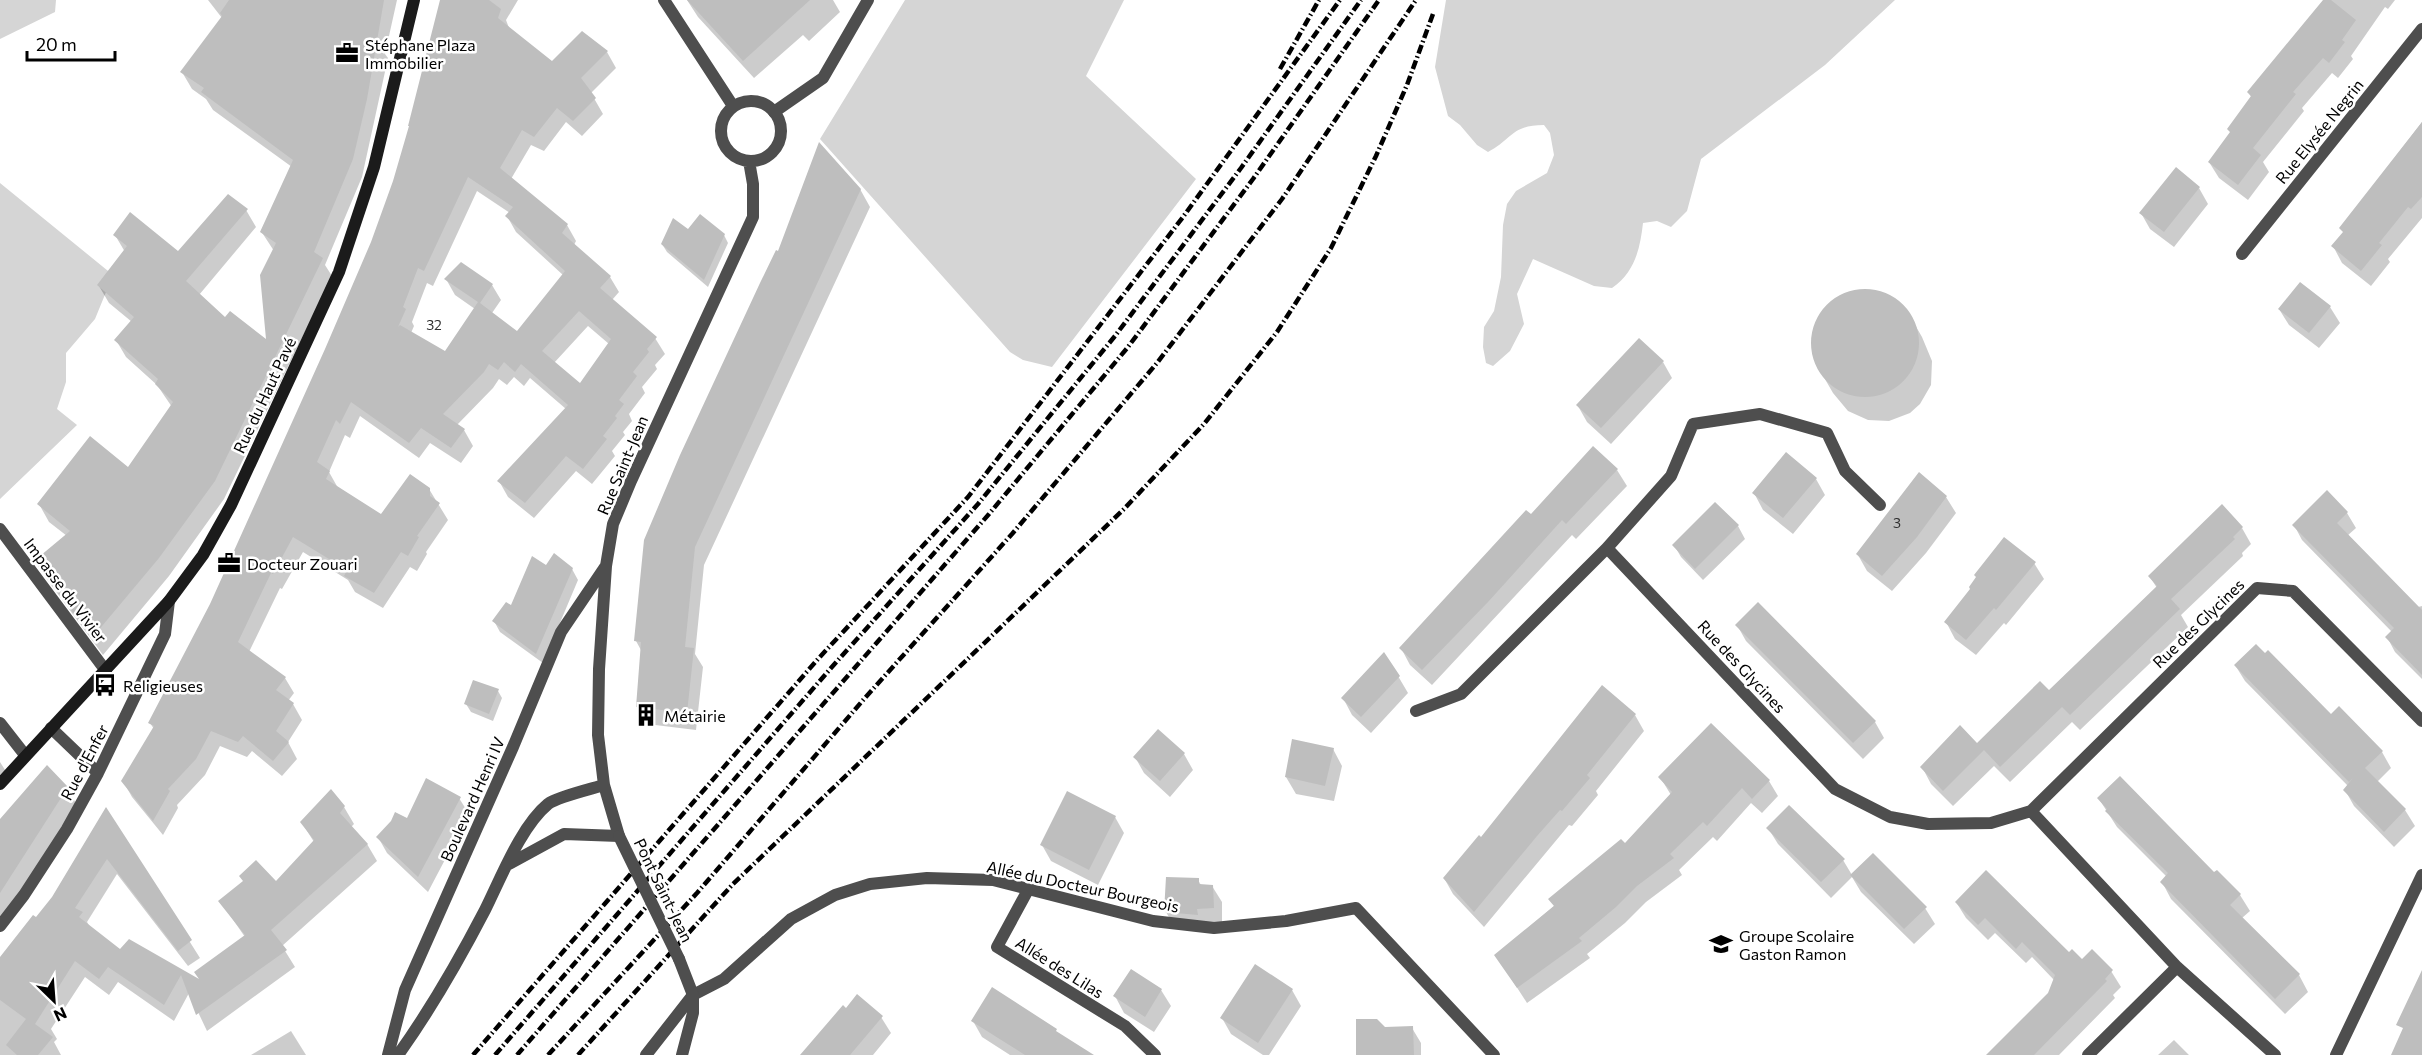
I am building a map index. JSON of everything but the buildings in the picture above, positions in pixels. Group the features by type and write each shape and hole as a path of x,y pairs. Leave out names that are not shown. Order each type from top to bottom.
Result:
{"main road":[{"name":"Rue du Haut Pavé","path":"0,784 170,601 203,555 231,505 339,272 374,167 414,0"}],"street":[{"path":"664,0 733,106"},
{"path":"774,112 823,78 868,0"},
{"name":"Rue Elysée Negrin","path":"2242,254 2422,29"},
{"path":"753,101 765,104 774,112 780,122 781,135 777,147 769,156 749,161 735,158 727,150 720,129 723,118 733,106 741,102 753,101"},
{"name":"Rue Saint-Jean","path":"619,836 604,785 598,735 599,669 606,566 613,525 631,481 753,217 753,184 749,161"},
{"path":"1416,711 1461,694 1607,548 1671,476 1693,424 1760,414 1827,433 1845,471 1880,505"},
{"name":"Impasse du Vivier","path":"0,529 106,671"},
{"name":"Rue des Glycines","path":"1607,548 1835,789 1890,817 1928,824 1991,823 2031,811 2257,588 2293,591 2422,721"},
{"name":"Boulevard Henri IV","path":"388,1055 405,990 513,747 561,632 606,566"},
{"name":"Rue d'Enfer","path":"0,926 24,896 67,829 98,773 165,634 170,601"},
{"path":"0,723 25,755"},
{"path":"51,728 98,773"},
{"path":"398,1055 420,1025 456,966 523,832 549,803 604,785"},
{"path":"2031,811 2177,967 2275,1055"},
{"path":"509,864 564,834 619,836"},
{"name":"Pont Saint-Jean","path":"619,836 679,959 693,995"},
{"path":"2336,1055 2422,875"},
{"name":"Allée du Docteur Bourgeois","path":"693,995 724,979 791,919 844,892 870,884 927,878 993,880 1153,921 1214,928 1286,921 1356,908 1494,1055"},
{"name":"Allée des Lilas","path":"1028,890 997,947 1125,1026 1155,1055"},
{"path":"2088,1055 2177,967"},
{"path":"646,1055 693,995"},
{"path":"682,1055 693,1013 693,995"}],"shaded area":[{"path":"0,0 56,0 55,12 0,39"},
{"path":"905,0 1124,0 1086,76 1196,179 1052,367 1023,360 1010,352 820,139"},
{"path":"1446,0 1895,0 1825,65 1701,159 1687,211 1671,227 1657,221 1643,223 1635,259 1626,275 1612,288 1594,286 1533,259 1517,294 1524,324 1510,351 1493,366 1486,363 1483,347 1484,327 1494,311 1501,277 1503,225 1507,204 1516,191 1547,173 1554,155 1550,133 1544,125 1518,130 1488,152 1477,145 1460,125 1448,116 1435,67"},
{"path":"0,183 113,275 95,319 66,353 66,382 57,409 77,425 0,499"}],"railway":[{"path":"1280,69 1319,0"},
{"path":"473,1055 818,659 968,497 1183,217 1340,0"},
{"path":"495,1055 831,668 978,504 1115,336 1241,168 1361,0"},
{"path":"517,1055 989,514 1128,347 1253,179 1379,0"},
{"path":"548,1055 697,893 864,699 1012,534 1157,363 1282,199 1416,0"},
{"path":"578,1055 733,884 1124,509 1204,424 1277,332 1331,248 1376,156 1407,85 1433,14"}],"place":[{"name":"Stéphane Plaza Immobilier","path":"347,53"},
{"name":"Docteur Zouari","path":"229,563"},
{"name":"Religieuses","path":"105,685"},
{"name":"Métairie","path":"646,715"},
{"name":"Groupe Scolaire Gaston Ramon","path":"1721,944"}]}
